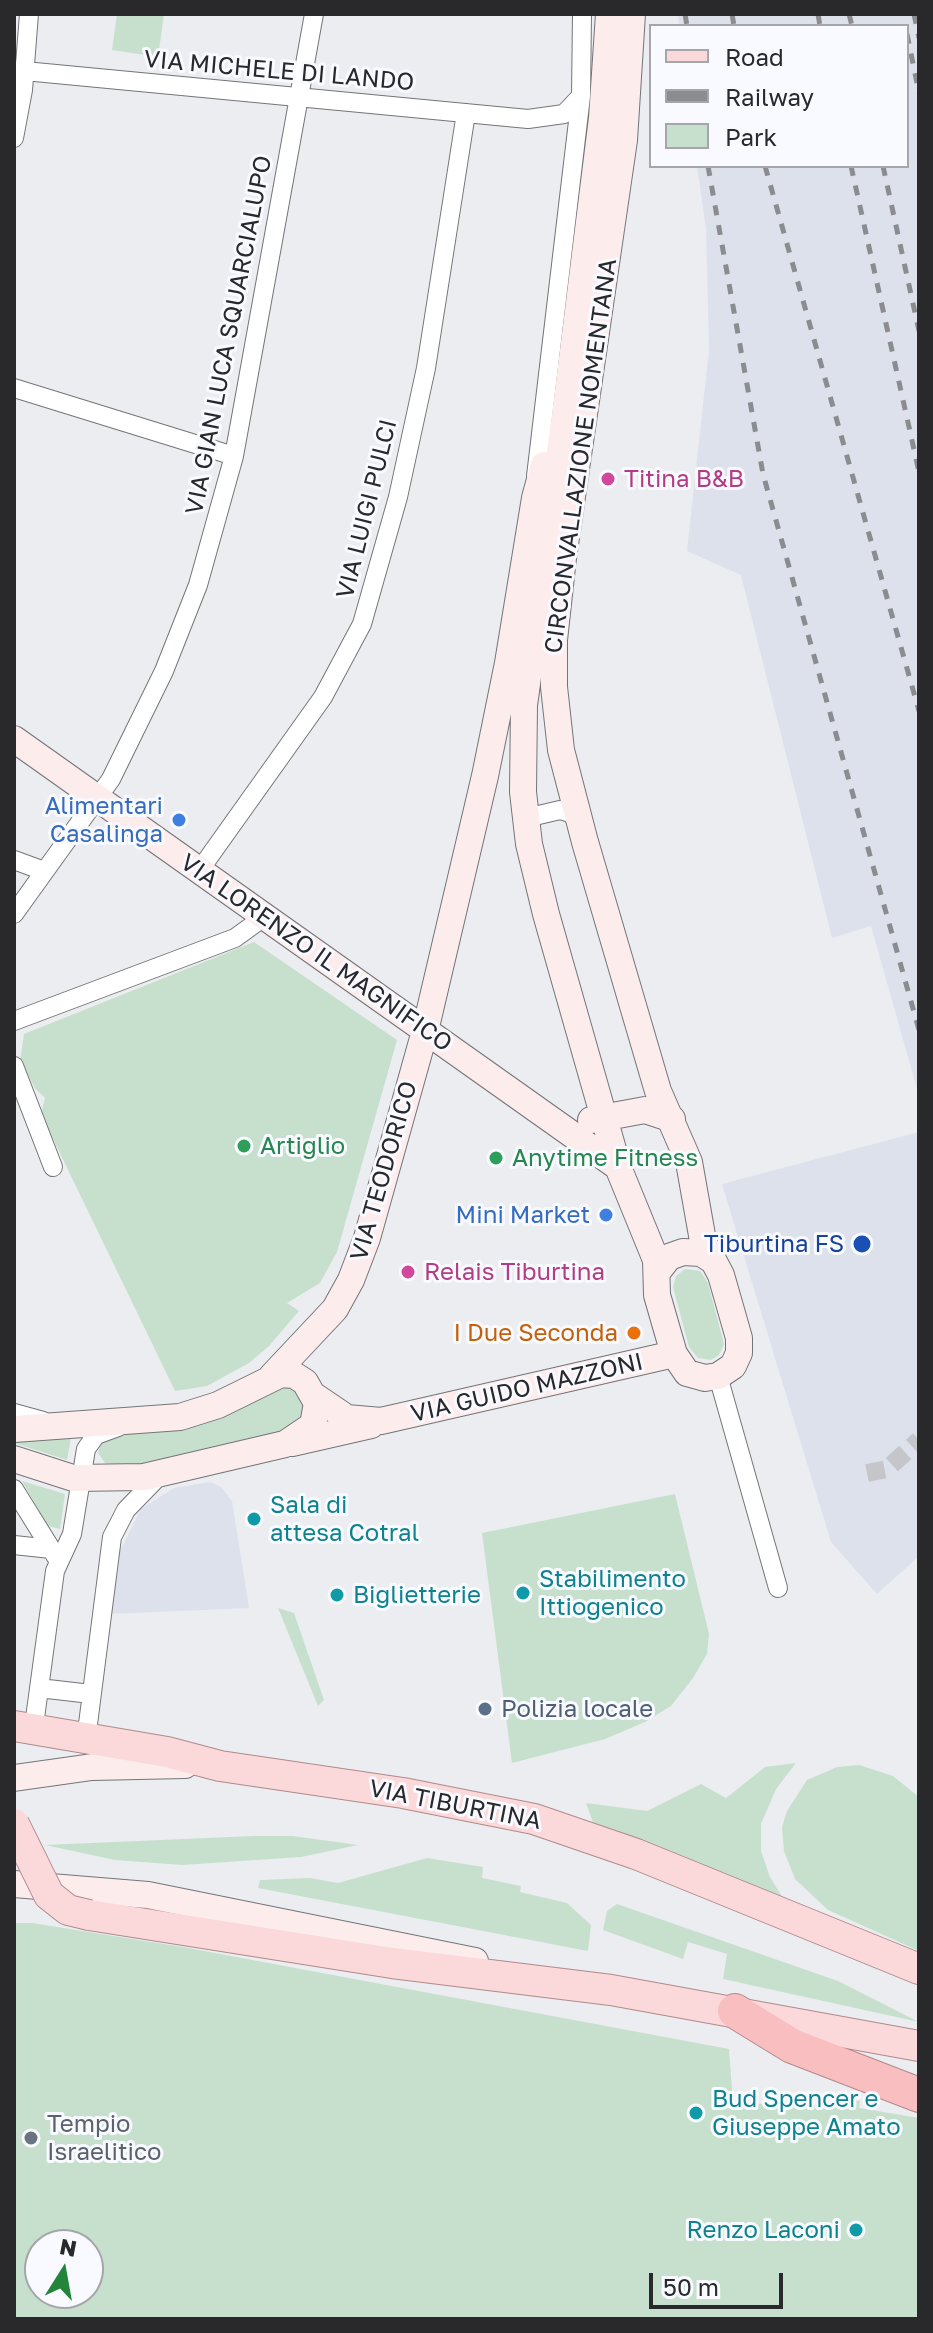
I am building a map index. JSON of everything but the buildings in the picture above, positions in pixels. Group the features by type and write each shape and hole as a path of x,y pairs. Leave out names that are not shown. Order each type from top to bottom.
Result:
{"highway":[{"path":"735,2011 792,2046 919,2095"}],"main road":[{"path":"24,1722 220,1766"},
{"name":"VIA TIBURTINA","path":"220,1766 510,1812 599,1840 919,1969"},
{"path":"14,1824 49,1895 68,1910 392,1963 611,1990 919,2046"}],"street":[{"path":"14,138 29,14"},
{"name":"VIA GIAN LUCA SQUARCIALUPO","path":"14,914 98,797 144,715 182,628 211,546 234,456 314,14"},
{"name":"CIRCONVALLAZIONE NOMENTANA","path":"468,847 508,663 535,498 540,429 581,96 582,14"},
{"name":"CIRCONVALLAZIONE NOMENTANA","path":"609,14 602,118 566,384 563,431 524,705 521,756 526,818 546,914 618,1167 658,1271 657,1295 674,1354"},
{"name":"CIRCONVALLAZIONE NOMENTANA","path":"632,14 624,140 554,640 559,740 579,821 652,1072 689,1162 700,1231 723,1282 740,1344 733,1366 718,1376"},
{"name":"VIA MICHELE DI LANDO","path":"20,71 528,119"},
{"path":"528,119 564,114 581,96"},
{"name":"VIA LUIGI PULCI","path":"199,871 323,697 350,653 362,624 398,497 426,368 466,113"},
{"path":"528,119 559,130 576,144"},
{"name":"CIRCONVALLAZIONE NOMENTANA","path":"535,498 566,384"},
{"path":"14,388 234,456"},
{"name":"VIA LORENZO IL MAGNIFICO","path":"14,739 618,1167"},
{"path":"526,818 560,810 570,813 579,821"},
{"name":"VIA TEODORICO","path":"272,1376 335,1309 351,1280 367,1238 425,1031 468,847"},
{"path":"14,860 44,871"},
{"path":"14,1021 235,938 264,917"},
{"path":"14,1066 53,1167"},
{"path":"547,1116 580,1120 650,1110 672,1119"},
{"path":"658,1271 669,1257 683,1252 701,1253 712,1260"},
{"path":"674,1354 680,1365 692,1375 718,1376 778,1588"},
{"name":"VIA GUIDO MAZZONI","path":"14,1459 52,1474 80,1478 132,1478 161,1474 285,1444 343,1434 381,1421 674,1354"},
{"name":"VIA GUIDO MAZZONI","path":"272,1376 294,1375 305,1382 316,1397 347,1418 381,1421"},
{"path":"14,1429 196,1414 272,1376"},
{"path":"285,1444 313,1425 317,1414 316,1397"},
{"path":"14,1413 70,1425"},
{"path":"24,1722 39,1688 54,1555 72,1534 86,1449 93,1438 140,1421"},
{"path":"88,1724 113,1533 126,1510 161,1474"},
{"path":"14,1489 54,1555"},
{"path":"14,1545 54,1555"},
{"path":"39,1688 91,1694"},
{"name":"VIA TIBURTINA","path":"14,1778 92,1767 220,1766"},
{"path":"14,1884 148,1895 197,1903 611,1990"}],"shaded area":[{"path":"678,14 919,14 919,1096 871,926 832,938 741,575 687,551 709,350 706,229 697,168 909,168 909,24 679,24"},
{"path":"919,1132 919,1556 877,1594 831,1542 722,1184"},
{"path":"210,1482 221,1487 232,1501 249,1608 110,1614 120,1551 141,1509 174,1488"}],"green space":[{"path":"117,14 164,14 158,57 112,50"},
{"name":"Artiglio","path":"254,942 397,1040 337,1252 320,1283 287,1303 299,1311 269,1346 249,1363 207,1386 175,1391 41,1114 45,1098 35,1088 20,1061 24,1034"},
{"path":"685,1269 700,1271 708,1283 724,1344 719,1355 711,1360 698,1358 689,1347 673,1287 676,1276"},
{"path":"276,1387 292,1387 307,1408 294,1431 151,1464 121,1466 105,1463 98,1453 101,1442 110,1436 174,1430 211,1421"},
{"path":"71,1438 67,1460 14,1443 14,1439"},
{"path":"22,1481 65,1494 60,1529 48,1526"},
{"path":"675,1494 709,1634 707,1654 693,1678 671,1706 645,1722 605,1739 512,1763 482,1533"},
{"path":"278,1608 294,1613 324,1700 318,1706"},
{"path":"796,1763 776,1789 761,1824 761,1851 770,1877 786,1903 594,1825 586,1803 647,1811 701,1784 726,1798 765,1767"},
{"path":"859,1765 893,1776 919,1797 919,1951 828,1910 795,1879 784,1851 782,1827 787,1811 807,1780 837,1767"},
{"path":"293,1836 358,1845 301,1857 182,1865 115,1860 45,1845"},
{"path":"427,1858 483,1867 482,1878 521,1886 520,1892 567,1903 591,1925 588,1951 258,1888 260,1880 310,1878 338,1883"},
{"path":"617,1904 838,1981 919,2022 723,1979 727,1954 688,1942 683,1959 603,1930 607,1911"},
{"path":"14,1923 32,1923 183,1947 729,2049 733,2103 831,2105 831,2096 860,2101 859,2108 919,2118 919,2319 14,2319"}],"tunnel":[{"path":"867,1473 887,1469 919,1440"}],"railway":[{"path":"685,14 687,24"},
{"path":"732,14 734,24"},
{"path":"818,14 820,24"},
{"path":"849,14 852,24"},
{"path":"914,14 919,38"},
{"path":"909,44 919,93"},
{"path":"708,168 763,474 919,1030"},
{"path":"766,168 919,711"},
{"path":"851,168 919,472"},
{"path":"883,168 919,331"}],"place":[{"name":"Titina B&B","path":"608,479"},
{"name":"Alimentari Casalinga","path":"179,820"},
{"name":"Artiglio","path":"244,1146"},
{"name":"Anytime Fitness","path":"496,1158"},
{"name":"Mini Market","path":"606,1215"},
{"name":"Tiburtina FS","path":"862,1244"},
{"name":"Relais Tiburtina","path":"408,1272"},
{"name":"I Due Seconda","path":"634,1333"},
{"name":"Sala di attesa Cotral","path":"254,1519"},
{"name":"Stabilimento Ittiogenico","path":"523,1593"},
{"name":"Biglietterie","path":"337,1595"},
{"name":"Polizia locale","path":"485,1709"},
{"name":"Bud Spencer e Giuseppe Amato","path":"696,2113"},
{"name":"Tempio Israelitico","path":"31,2138"},
{"name":"Renzo Laconi","path":"856,2230"}]}
